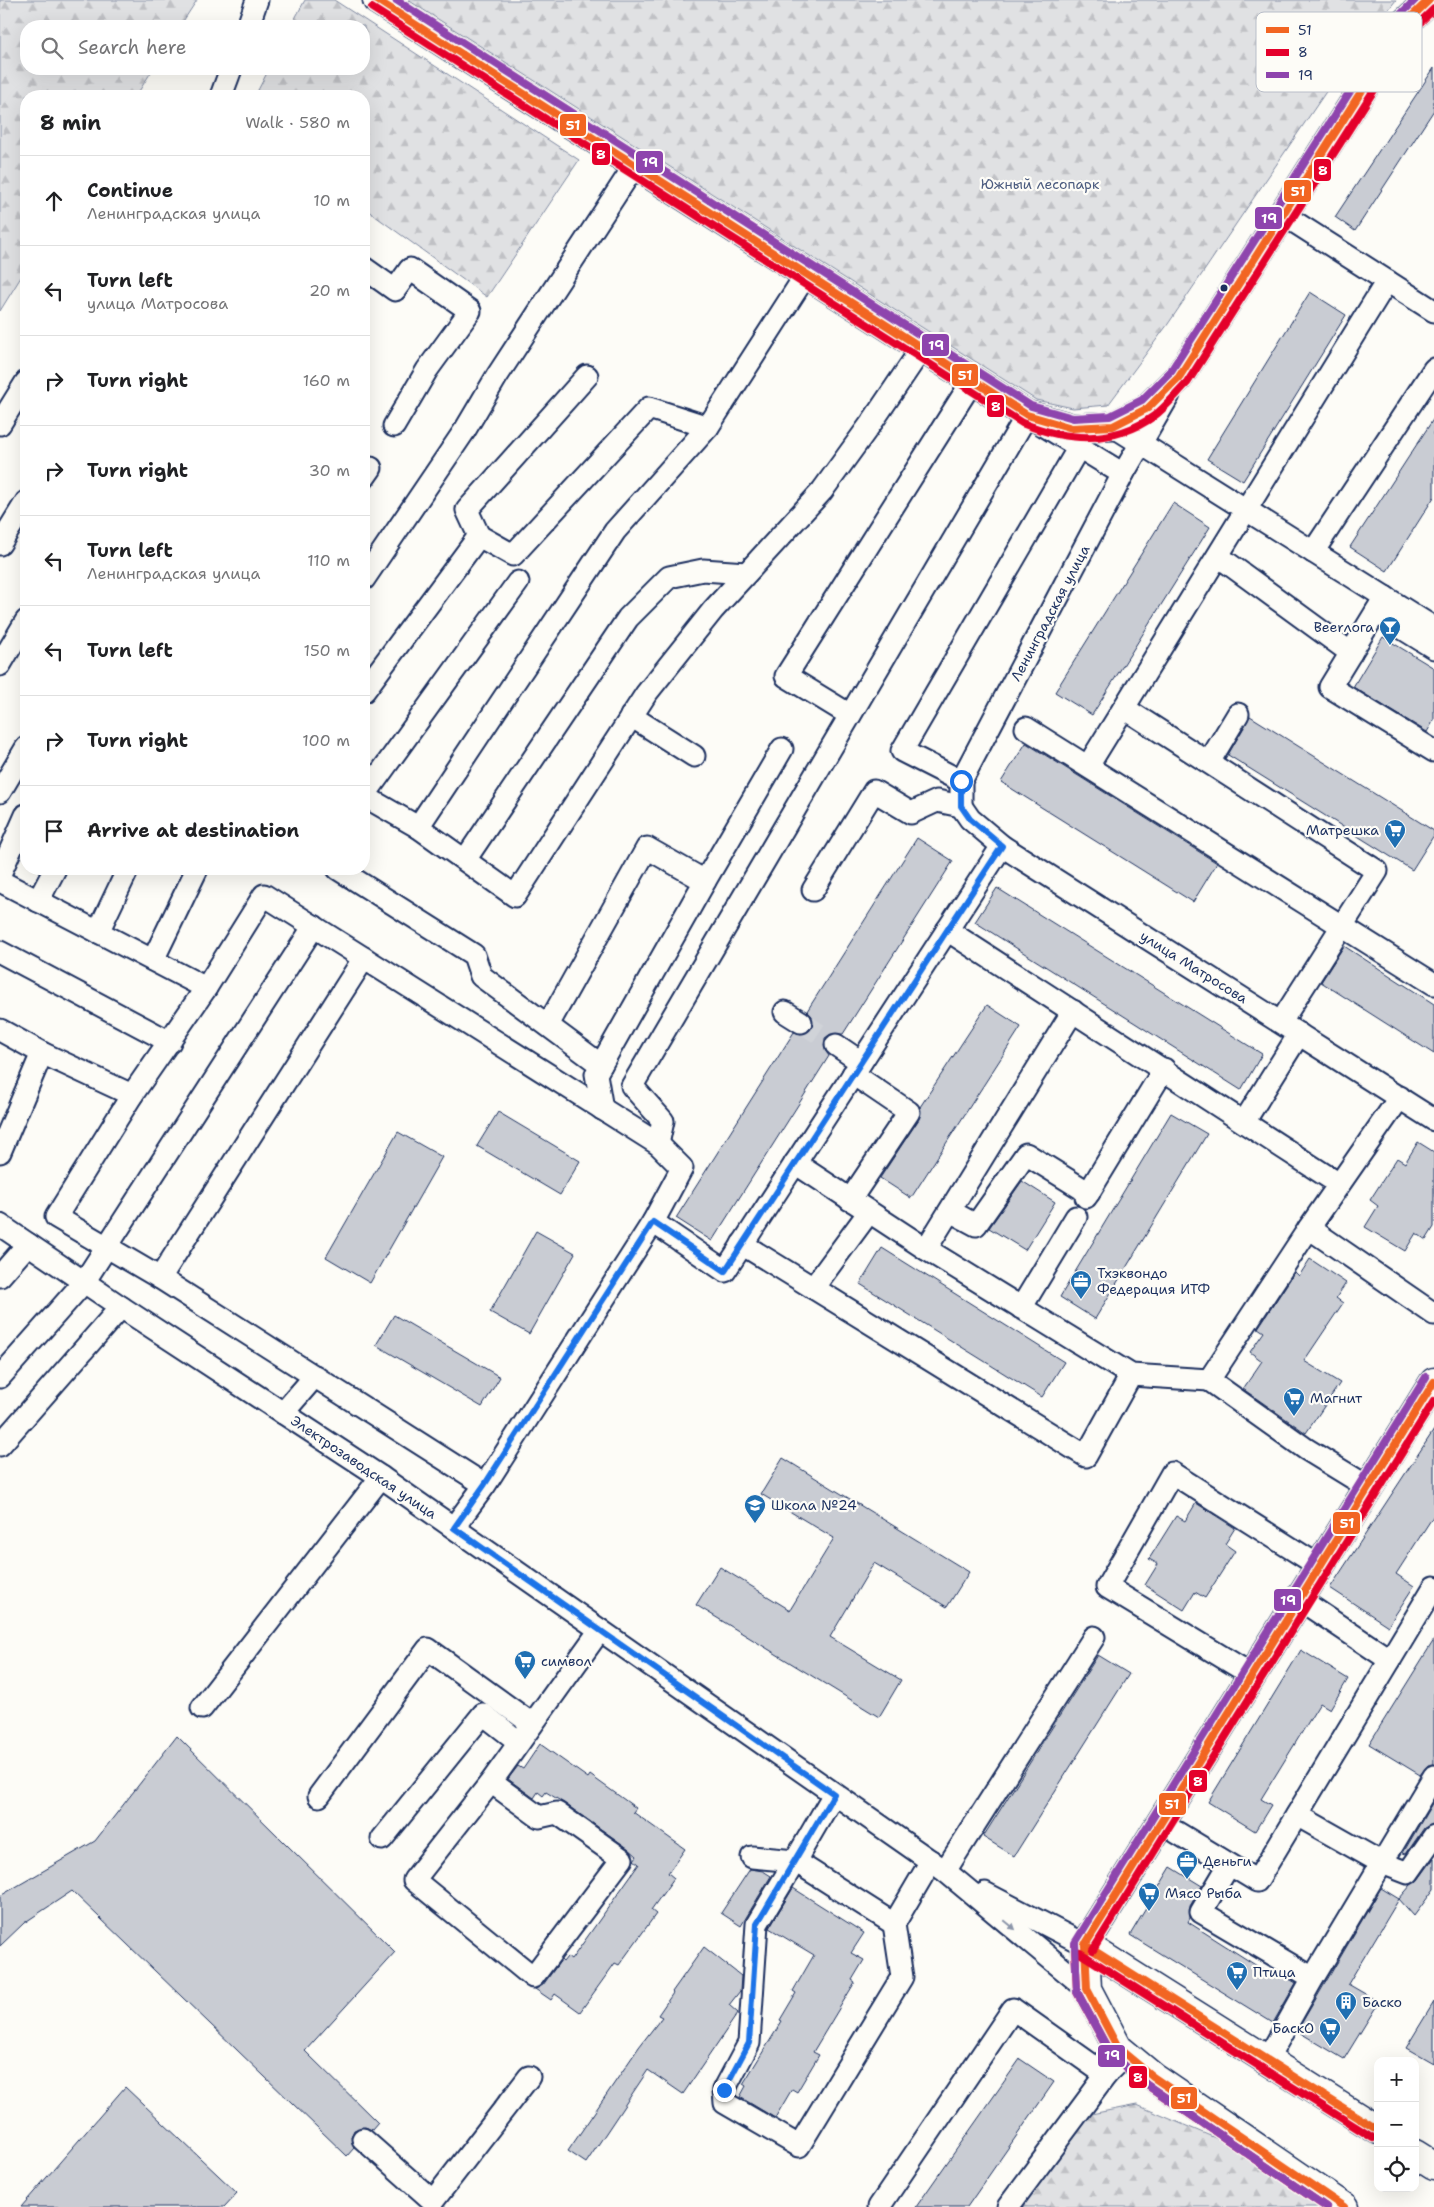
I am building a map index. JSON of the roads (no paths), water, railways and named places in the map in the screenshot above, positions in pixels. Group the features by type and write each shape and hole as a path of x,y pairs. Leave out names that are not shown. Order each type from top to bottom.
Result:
{"main road":[{"path":"377,0 807,272 1027,414 1072,428 1113,426"},
{"name":"Ленинградская улица","path":"1416,12 1429,0"},
{"name":"Ленинградская улица","path":"1113,426 1148,408 1179,377 1361,92"},
{"path":"1085,1945 1434,1383"},
{"name":"Электрозаводская улица","path":"1085,1945 1087,1988 1118,2048 1154,2077 1344,2207"},
{"name":"Электрозаводская улица","path":"1085,1945 1374,2127"},
{"path":"1419,2157 1434,2166"}],"street":[{"path":"250,20 258,0"},
{"path":"223,90 230,75"},
{"path":"370,570 465,430 498,376 636,165"},
{"path":"1282,214 1434,311"},
{"path":"370,272 395,290 410,269 470,311 427,370 394,426"},
{"path":"418,827 615,531 708,427 807,272"},
{"path":"1088,766 1387,281"},
{"path":"370,799 418,827 515,896 646,694 713,610 822,491 922,348"},
{"path":"1313,552 1434,369"},
{"path":"587,376 466,510 479,536 513,555 649,408 708,427"},
{"name":"Ленинградская улица","path":"961,806 961,781 1123,474 1179,377"},
{"path":"850,715 786,676 973,380"},
{"path":"0,424 20,392"},
{"path":"658,1144 663,1121 632,1086 1027,414 1123,474"},
{"path":"1113,426 1313,552 1434,648"},
{"path":"961,781 902,751 1078,446"},
{"path":"0,544 20,512"},
{"path":"370,683 479,536"},
{"path":"1218,556 1351,653"},
{"path":"465,860 628,618 669,577 702,570 746,573"},
{"path":"370,788 518,582"},
{"path":"1381,605 1434,628"},
{"path":"1381,605 1330,687 1434,751"},
{"path":"0,665 20,631"},
{"path":"1124,708 1377,871 1281,1022"},
{"path":"1209,762 1238,714"},
{"path":"631,716 694,756"},
{"path":"1026,728 1434,984"},
{"path":"602,1110 596,1074 782,749"},
{"path":"0,792 20,758"},
{"path":"813,890 874,791 911,813 937,801 961,806"},
{"name":"улица Матросова","path":"961,806 970,819 1002,846 1434,1120"},
{"path":"0,874 20,829"},
{"path":"653,1222 725,1271 1002,846"},
{"path":"548,1025 647,848 706,881"},
{"path":"38,901 51,875"},
{"path":"98,932 125,875"},
{"path":"152,960 195,875"},
{"path":"347,875 474,955 481,976 601,1065"},
{"path":"0,882 206,988"},
{"path":"454,1528 485,1484 653,1222 682,1168 658,1144 264,895 206,988 132,1095 56,1217 160,1278 485,1484"},
{"path":"0,1377 84,1282 314,926"},
{"path":"947,930 1339,1184"},
{"path":"0,952 170,1042"},
{"path":"160,1278 364,958"},
{"path":"926,1249 1073,1011"},
{"path":"0,1030 42,1053 132,1095"},
{"path":"1244,1122 1299,1034"},
{"path":"836,1045 857,1068 909,1112 850,1200"},
{"path":"0,1152 42,1053"},
{"path":"950,1211 976,1225 1026,1154 1088,1195 1164,1069"},
{"path":"1209,1380 1309,1228 1400,1097"},
{"path":"795,1163 926,1249 1131,1374 1209,1380 1306,1449 1368,1487"},
{"path":"813,1288 869,1212"},
{"path":"1021,1308 1076,1217"},
{"name":"Электрозаводская улица","path":"0,1225 121,1308 381,1477 938,1866 1087,1988"},
{"path":"1309,1228 1434,1314"},
{"path":"2,1270 28,1244"},
{"path":"742,1244 1086,1456 1131,1374"},
{"path":"0,1445 121,1308"},
{"path":"283,1413 315,1376"},
{"path":"1252,1675 1107,1587 1172,1473 1319,1566"},
{"path":"202,1708 381,1477"},
{"path":"1176,1832 1257,1881 1434,1587"},
{"path":"1299,1598 1390,1660"},
{"path":"491,1782 538,1817 557,1814 622,1859 533,1977 414,1880 491,1782 600,1630"},
{"path":"834,1794 757,1924 749,2043 724,2090 725,2102 799,2146 902,1977 894,1924 938,1866 1094,1637"},
{"path":"319,1796 428,1649 532,1724"},
{"path":"382,1839 483,1714 519,1742"},
{"path":"1267,2060 1313,1978 1434,1776"},
{"path":"1297,1814 1382,1863 1408,1873 1434,1836"},
{"path":"752,1857 795,1860 894,1924"},
{"path":"1230,1865 1201,1912 1313,1978"},
{"name":"Электрозаводская улица","path":"938,1866 1085,1945"},
{"path":"879,2207 1013,2010 1106,2075"},
{"path":"1008,2207 1106,2075 1117,2064 1118,2048"},
{"path":"363,2139 435,2205 529,2077"}],"tunnel":[{"path":"801,1022 836,1045"}],"place":[{"name":"Beerлога","path":"1390,646"},
{"name":"Матрешка","path":"1395,849"},
{"name":"Тхэквондо Федерация ИТФ","path":"1081,1300"},
{"name":"Магнит","path":"1294,1417"},
{"name":"Школа №24","path":"755,1524"},
{"name":"символ","path":"525,1680"},
{"name":"Деньги","path":"1187,1880"},
{"name":"Мясо Рыба","path":"1149,1912"},
{"name":"Птица","path":"1237,1991"},
{"name":"Баско","path":"1346,2021"},
{"name":"БаскО","path":"1330,2047"}],"park label":[{"name":"Южный лесопарк","path":"1040,184"}]}
